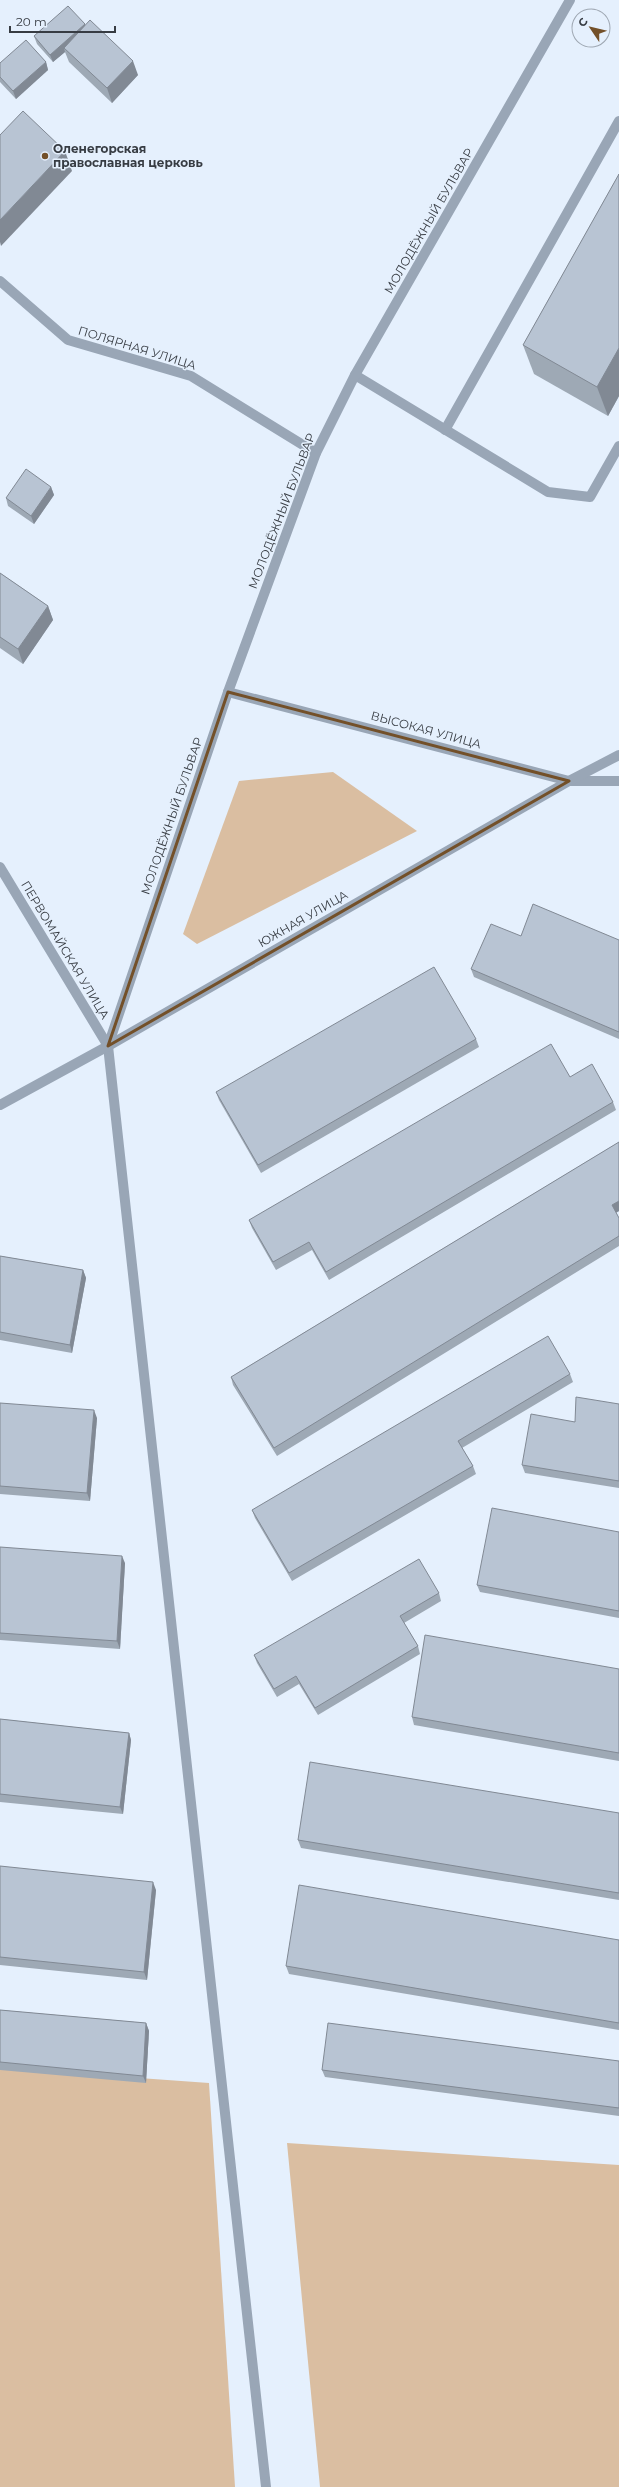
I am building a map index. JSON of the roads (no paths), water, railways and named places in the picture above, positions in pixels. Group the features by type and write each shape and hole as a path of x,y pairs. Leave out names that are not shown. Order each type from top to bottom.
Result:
{"street":[{"name":"МОЛОДЁЖНЫЙ БУЛЬВАР","path":"108,1046 228,692 316,453 355,375 570,0"},
{"path":"445,430 619,122"},
{"name":"ПОЛЯРНАЯ УЛИЦА","path":"0,281 68,340 191,376 316,453"},
{"path":"355,375 548,492 590,497 619,446"},
{"name":"ВЫСОКАЯ УЛИЦА","path":"228,692 569,781 619,781"},
{"name":"ЮЖНАЯ УЛИЦА","path":"0,1105 108,1046 569,781 619,755"},
{"name":"ПЕРВОМАЙСКАЯ УЛИЦА","path":"0,867 108,1046"},
{"path":"108,1046 266,2487"}],"place":[{"name":"Оленегорская православная церковь","path":"45,156"}]}
